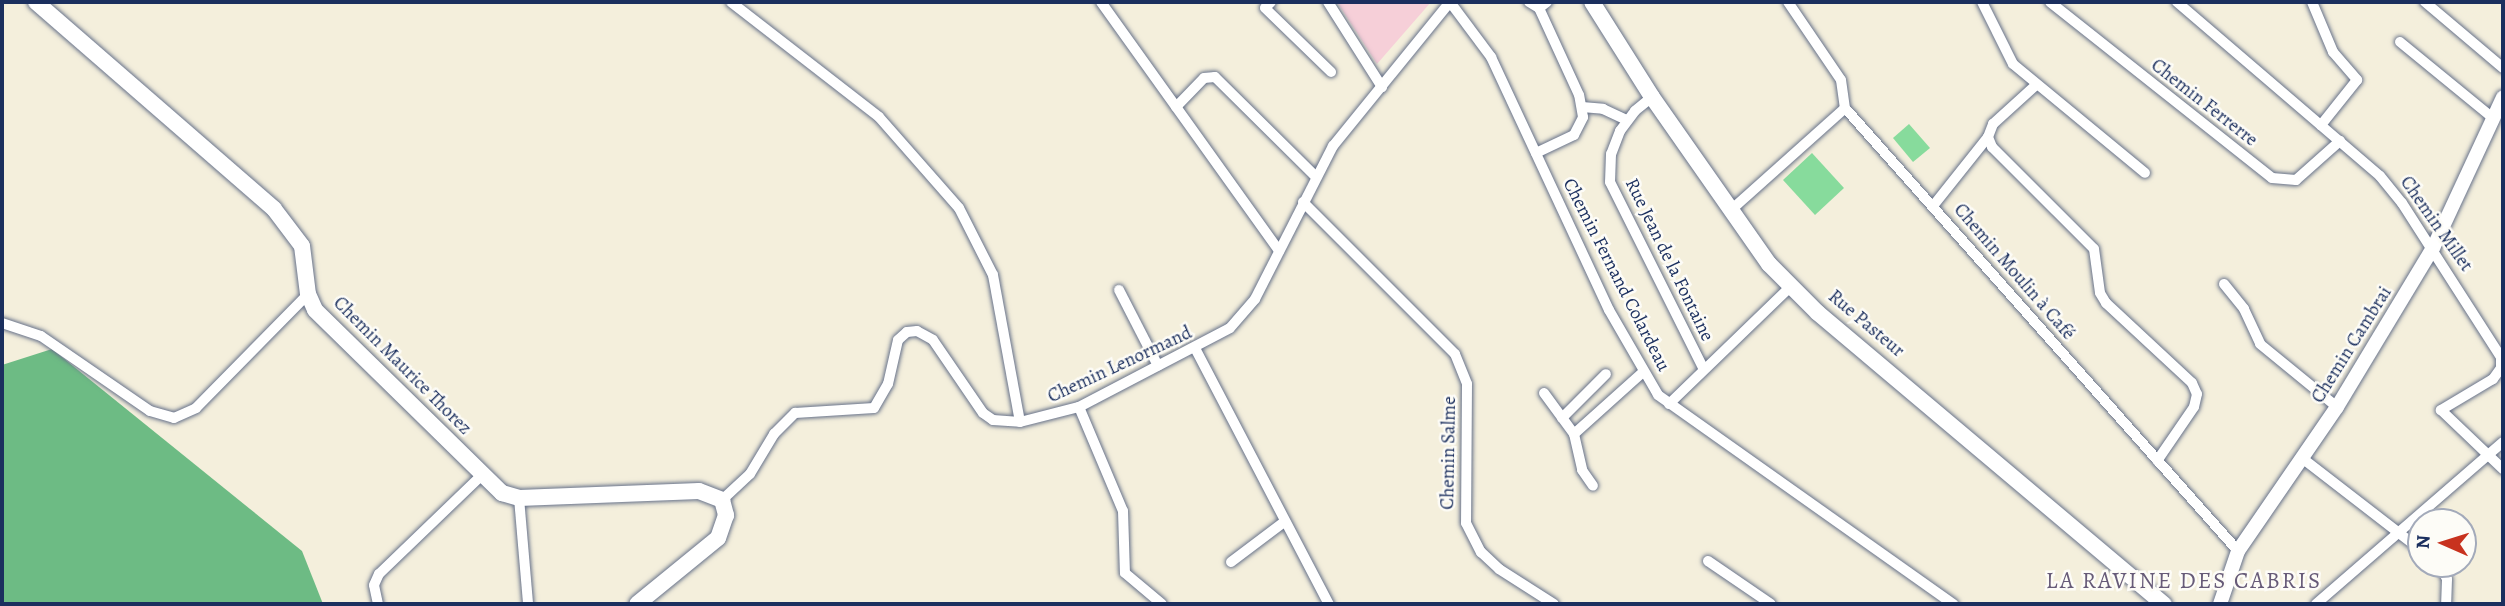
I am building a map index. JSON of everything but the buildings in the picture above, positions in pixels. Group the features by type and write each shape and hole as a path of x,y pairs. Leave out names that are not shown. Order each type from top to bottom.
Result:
{"main road":[{"name":"Chemin Maurice Thorez","path":"36,2 288,224 305,254 308,294 320,317 482,475 502,493 519,498"},
{"name":"Rue Pasteur","path":"1589,2 1730,211 1791,286 2164,604"},
{"path":"519,498 699,491 722,500 726,515 718,538 637,604"}],"street":[{"path":"731,2 879,117 959,208 993,275 1020,422"},
{"path":"1101,2 1279,251"},
{"path":"1271,2 1265,8 1331,72"},
{"path":"1328,2 1382,87"},
{"name":"Chemin Lenormand","path":"722,500 750,474 774,434 795,413 874,408 888,384 898,340 907,332 917,331 933,340 983,413 993,420 1020,422 1079,407 1196,349 1243,317 1333,146 1450,2"},
{"name":"Chemin Fernand Colardeau","path":"1450,2 1484,44 1643,372 1669,404 1953,604"},
{"name":"Chemin Moulin à Café","path":"1788,2 1834,67 1845,108 2238,551"},
{"path":"1982,2 2008,56 2036,85 2145,173"},
{"name":"Chemin Ferrerre","path":"2050,2 2278,181 2296,180 2340,141"},
{"name":"Chemin Millet","path":"2177,2 2392,189 2433,248 2501,357 2501,368 2493,379 2441,410 2489,454"},
{"path":"2312,2 2328,44 2357,80 2321,125"},
{"path":"2426,2 2503,68"},
{"path":"1536,153 1574,135 1581,127 1582,107 1538,4"},
{"path":"2400,41 2493,118"},
{"path":"1176,107 1204,78 1215,77 1315,176"},
{"path":"1933,206 1988,137 1993,124 2036,85"},
{"name":"Rue Jean de la Fontaine","path":"1652,97 1627,120 1611,154 1610,182 1703,368"},
{"name":"Chemin Cambrai","path":"2223,603 2238,551 2337,407 2433,248 2503,97"},
{"path":"1582,107 1604,110 1627,120"},
{"path":"1730,211 1845,108"},
{"path":"1988,137 1992,146 2090,243 2096,254 2098,286 2106,303 2196,390 2194,407 2157,461"},
{"name":"Chemin Salme","path":"1303,202 1455,354 1467,384 1466,523 1481,552 1499,569 1554,604"},
{"path":"2224,284 2244,309 2260,344 2337,407"},
{"path":"1669,404 1703,368 1731,346 1791,286"},
{"path":"1119,290 1158,366"},
{"path":"2,323 41,336 150,411 174,418 196,408 308,294"},
{"path":"1196,349 1329,604"},
{"path":"1574,434 1643,372"},
{"path":"1562,418 1606,374"},
{"path":"1544,393 1574,434 1582,470 1593,486"},
{"path":"1079,407 1123,511 1125,573 1162,604"},
{"path":"2316,604 2503,442"},
{"path":"2489,454 2503,469"},
{"path":"2302,458 2407,539"},
{"path":"378,604 374,585 379,574 482,475"},
{"path":"519,498 528,604"},
{"path":"1231,562 1284,522"},
{"path":"1708,561 1771,604"},
{"path":"2446,578 2446,604"}],"shaded area":[{"path":"1337,2 1431,2 1377,64"}],"green space":[{"path":"1909,124 1930,148 1913,162 1893,138"},
{"path":"1812,153 1844,188 1815,215 1783,180"},
{"path":"52,349 302,551 323,604 2,604 2,365"}],"district":[{"name":"LA RAVINE DES CABRIS","path":"2184,581"}]}
